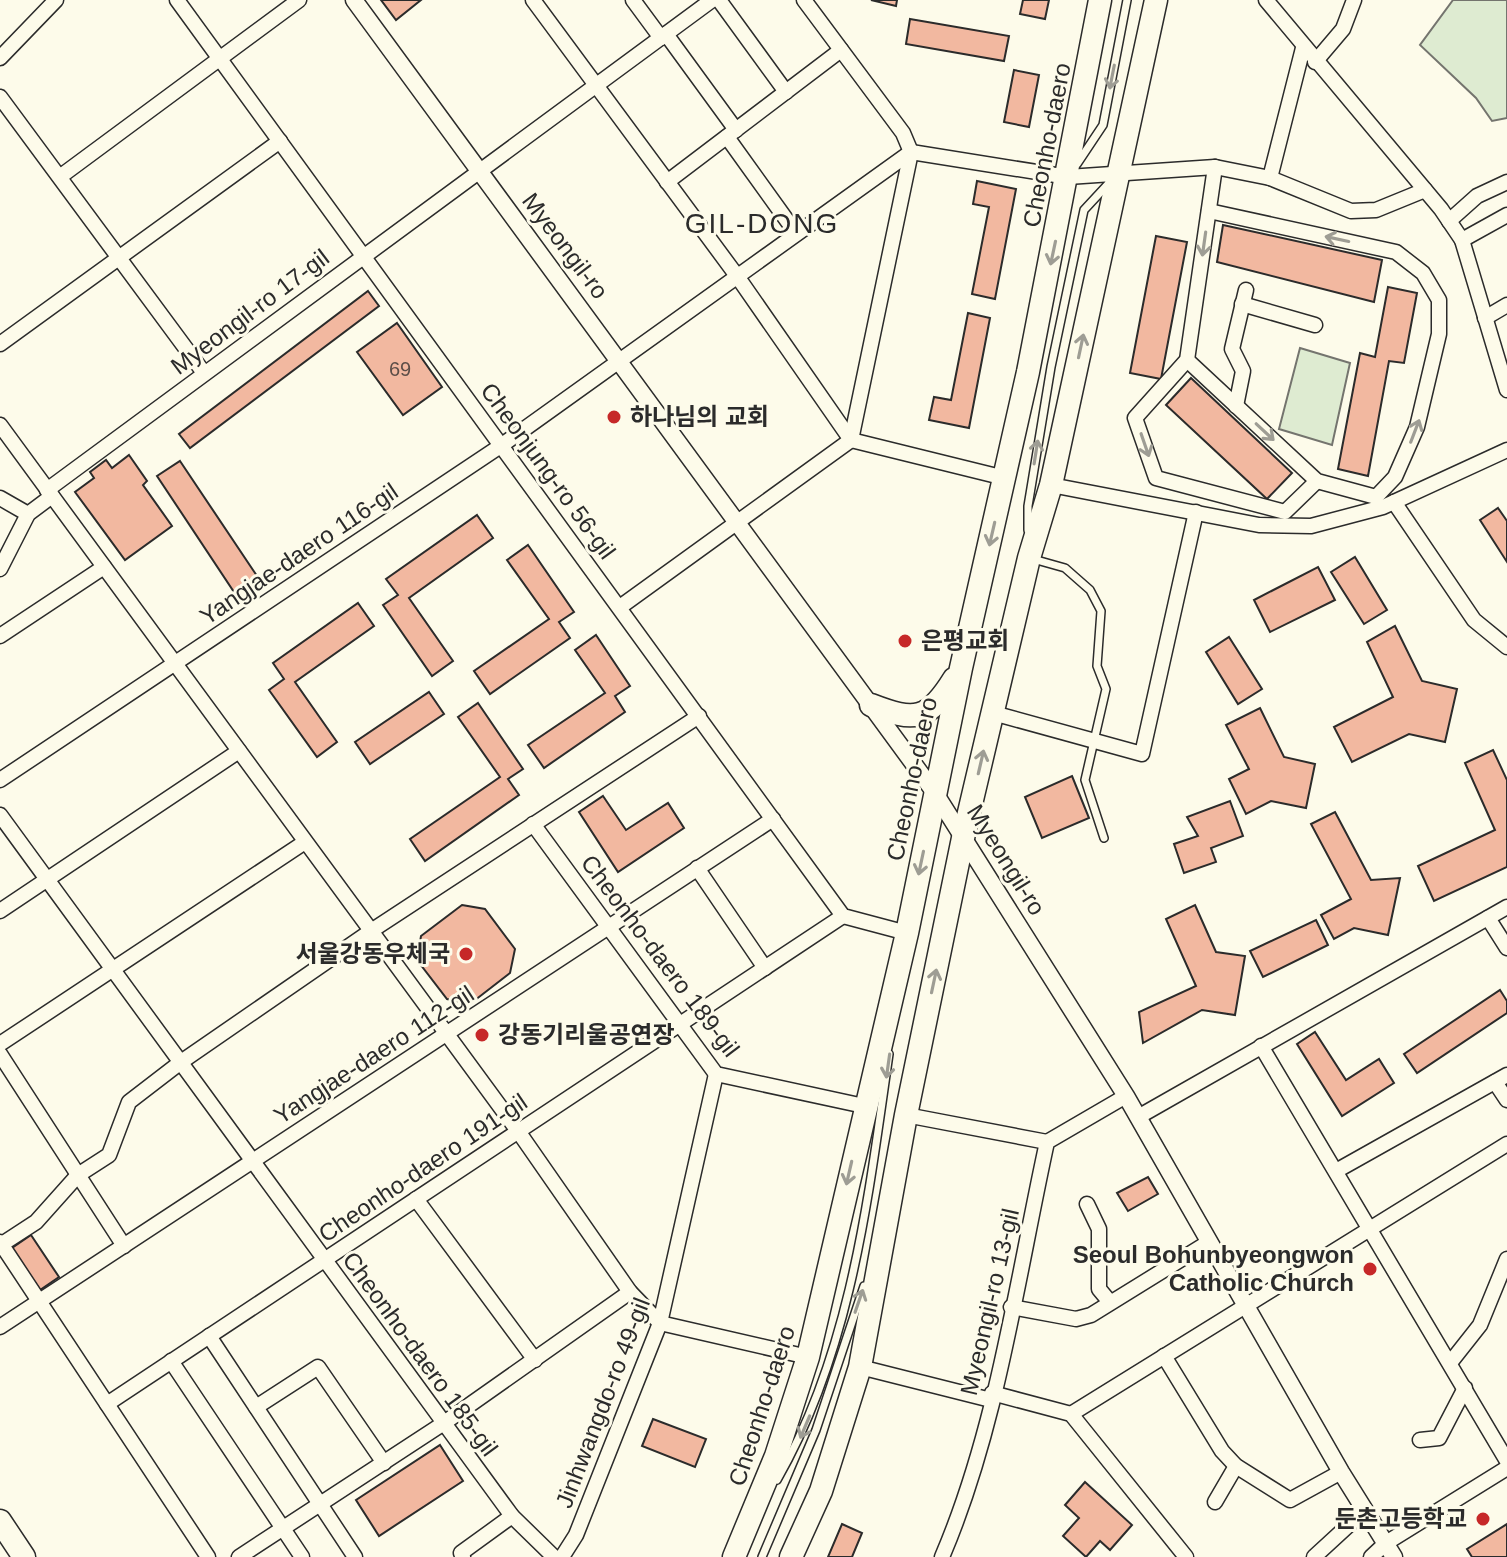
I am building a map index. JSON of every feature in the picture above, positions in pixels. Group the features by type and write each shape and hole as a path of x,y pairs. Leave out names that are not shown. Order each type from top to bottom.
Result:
{"main road":[{"name":"Cheonho-daero","path":"738,1548 776,1456 808,1357 864,1106 907,933 961,668 1005,478 1068,177 1100,0"},
{"path":"791,1557 821,1491 860,1367 906,1115 963,838 1029,558 1051,485 1156,0"},
{"path":"871,705 909,718 919,715 940,701 961,668"},
{"path":"0,1521 24,1557"}],"street":[{"path":"0,58 56,0"},
{"name":"Cheonjung-ro 56-gil","path":"177,0 843,916"},
{"path":"61,176 299,0"},
{"name":"Myeongil-ro","path":"354,0 935,793 1126,1096 1341,1472 1390,1550"},
{"path":"533,0 737,276 851,440 1005,478"},
{"path":"633,0 663,36 732,133 796,233"},
{"name":"Myeongil-ro 17-gil","path":"28,514 49,493 204,373 712,0"},
{"path":"719,0 786,92"},
{"path":"620,607 851,440 911,152 903,133 804,0"},
{"path":"1266,0 1303,48 1425,190 1462,240 1507,390"},
{"path":"1315,62 1343,29 1354,0"},
{"path":"1270,178 1303,48"},
{"path":"667,182 841,50"},
{"path":"0,97 204,373"},
{"path":"0,344 280,141"},
{"path":"911,152 1068,177 1215,167 1270,178 1351,211 1376,210 1425,190"},
{"name":"Yangjae-daero 116-gil","path":"0,780 502,445 911,152"},
{"path":"1215,167 1187,360 1135,418 1156,478 1285,512 1317,481"},
{"path":"1449,221 1477,196 1507,182"},
{"path":"1187,360 1317,481 1376,497 1395,477 1417,427 1439,334 1439,300 1423,273 1396,252 1209,211"},
{"path":"1462,240 1507,215"},
{"path":"1236,406 1243,371 1232,349 1244,297 1315,325"},
{"path":"1485,318 1507,305"},
{"path":"0,426 518,1131 630,1292 660,1323 808,1357"},
{"path":"1051,485 1259,525 1311,526 1394,502 1507,450"},
{"path":"0,498 28,514 0,569"},
{"path":"1394,502 1452,592 1474,620 1507,647"},
{"path":"993,713 1142,754 1196,512"},
{"path":"0,636 104,567"},
{"path":"208,1557 1,1243 36,1222 78,1175 109,1155 129,1102 181,1062 371,931 699,716"},
{"path":"0,911 239,751"},
{"name":"Cheonho-daero 185-gil","path":"0,815 512,1516 554,1557"},
{"name":"Yangjae-daero 112-gil","path":"0,1327 773,819"},
{"name":"Cheonho-daero 189-gil","path":"533,824 716,1074 864,1106"},
{"path":"0,1044 305,842"},
{"path":"697,868 765,968"},
{"path":"1138,1117 1507,907"},
{"path":"843,916 907,933"},
{"name":"Cheonho-daero 191-gil","path":"107,1404 843,916"},
{"path":"1488,918 1507,948"},
{"path":"1261,1046 1507,1461"},
{"path":"0,1054 124,1246"},
{"name":"Jinhwangdo-ro 49-gil","path":"562,1557 576,1535 660,1323 716,1074"},
{"path":"1336,1171 1501,1078 1507,1100"},
{"path":"906,1115 1047,1142 1126,1096"},
{"name":"Myeongil-ro 13-gil","path":"942,1557 961,1512 992,1396 1047,1142"},
{"path":"1071,1414 1369,1226 1507,1144"},
{"path":"416,1199 535,1360"},
{"path":"1087,1204 1099,1229 1099,1289 1109,1301"},
{"path":"1011,1307 1076,1319 1091,1315 1109,1301 1209,1242"},
{"path":"1450,1363 1480,1325 1504,1278 1507,1259"},
{"path":"239,1557 444,1423 630,1292"},
{"path":"209,1336 355,1557"},
{"path":"1164,1356 1236,1466 1290,1500 1341,1472"},
{"path":"171,1361 302,1557"},
{"path":"256,1407 318,1367 384,1463"},
{"path":"860,1367 1071,1414 1186,1557"},
{"path":"1420,1440 1444,1442 1465,1388"},
{"path":"1215,1502 1236,1466"},
{"path":"1371,1557 1390,1550 1507,1468"},
{"path":"1314,1557 1364,1511"},
{"path":"463,1557 461,1553 512,1516"}],"lane":[{"path":"1068,177 1103,125 1127,0"},
{"path":"1104,838 1085,780 1106,689 1097,666 1101,611 1090,590 1065,568 1029,558 1028,506 1051,367 1084,210 1117,175"},
{"path":"738,1548 801,1438 832,1362 861,1231 907,933"},
{"path":"762,1557 816,1430 886,1223"}],"green space":[{"path":"1453,0 1507,0 1507,118 1492,121 1476,98 1420,45"},
{"path":"1300,348 1350,363 1332,445 1279,429"}],"building":[{"path":"381,0 421,0 396,20"},
{"path":"871,0 897,0 896,6"},
{"path":"1023,0 1049,0 1045,19 1020,14"},
{"path":"910,19 1009,36 1004,61 906,44"},
{"path":"1014,70 1039,75 1029,127 1004,122"},
{"path":"977,181 1016,189 995,299 972,294 989,207 973,204"},
{"path":"1223,225 1382,260 1374,302 1217,262"},
{"path":"1156,236 1187,242 1161,379 1130,373"},
{"path":"1388,287 1417,293 1404,363 1389,361 1368,476 1338,469 1360,353 1375,357"},
{"path":"368,291 379,306 190,448 179,434"},
{"path":"968,313 990,318 969,428 929,420 934,397 951,400"},
{"path":"397,323 442,387 403,415 357,352"},
{"path":"1191,378 1292,473 1267,499 1166,405"},
{"path":"129,455 147,481 143,485 172,526 125,560 75,492 94,478 90,472 106,460 112,468"},
{"path":"180,461 257,576 234,592 157,476"},
{"path":"1498,508 1507,521 1507,562 1480,520"},
{"path":"477,515 493,538 409,598 453,661 432,676 383,605 398,595 386,579"},
{"path":"528,545 574,612 559,622 570,638 490,694 474,671 549,619 507,560"},
{"path":"1355,557 1387,610 1364,624 1331,572"},
{"path":"1318,567 1335,600 1270,632 1254,600"},
{"path":"358,603 374,626 295,682 337,742 317,757 269,690 284,679 273,663"},
{"path":"1395,626 1422,681 1457,689 1445,742 1409,734 1352,762 1334,727 1393,697 1367,642"},
{"path":"596,635 630,686 615,696 625,712 544,768 528,745 605,693 575,650"},
{"path":"1229,637 1262,689 1238,704 1206,652"},
{"path":"429,692 444,714 370,764 355,742"},
{"path":"478,703 523,769 508,779 519,795 425,861 410,839 500,777 458,717"},
{"path":"1260,708 1284,757 1315,764 1306,808 1271,801 1246,814 1229,779 1249,769 1226,725"},
{"path":"1493,750 1507,780 1507,867 1434,901 1418,866 1495,830 1465,763"},
{"path":"1072,776 1089,818 1042,838 1025,797"},
{"path":"603,796 626,830 668,803 684,828 618,872 579,812"},
{"path":"1230,801 1243,836 1211,848 1216,862 1184,873 1174,844 1198,836 1187,817"},
{"path":"1335,812 1371,880 1400,878 1388,935 1354,928 1334,939 1321,915 1351,899 1311,824"},
{"name":"서울강동우체국","path":"462,905 485,909 515,949 510,973 470,1004 447,999 417,960 421,936"},
{"path":"1195,905 1216,952 1245,956 1235,1015 1202,1010 1143,1043 1139,1012 1196,986 1166,919"},
{"path":"1316,920 1328,945 1263,977 1250,951"},
{"path":"1500,990 1507,1001 1507,1013 1417,1073 1404,1054"},
{"path":"1315,1032 1346,1080 1379,1059 1394,1083 1342,1116 1297,1044"},
{"path":"1148,1177 1158,1194 1128,1211 1117,1193"},
{"path":"31,1235 59,1277 40,1290 12,1248"},
{"path":"653,1419 706,1439 695,1467 642,1446"},
{"path":"440,1445 463,1481 379,1536 356,1500"},
{"path":"1085,1482 1132,1525 1110,1550 1100,1541 1086,1557 1063,1536 1079,1518 1065,1505"},
{"path":"842,1524 862,1533 852,1557 828,1557"},
{"path":"1507,1524 1507,1557 1472,1557 1467,1549"}],"place":[{"name":"하나님의 교회","path":"614,417"},
{"name":"은평교회","path":"905,641"},
{"name":"서울강동우체국","path":"466,954"},
{"name":"강동기리울공연장","path":"482,1035"},
{"name":"Seoul Bohunbyeongwon Catholic Church","path":"1370,1269"},
{"name":"둔촌고등학교","path":"1483,1519"}],"district":[{"name":"GIL-DONG","path":"762,223"}]}
